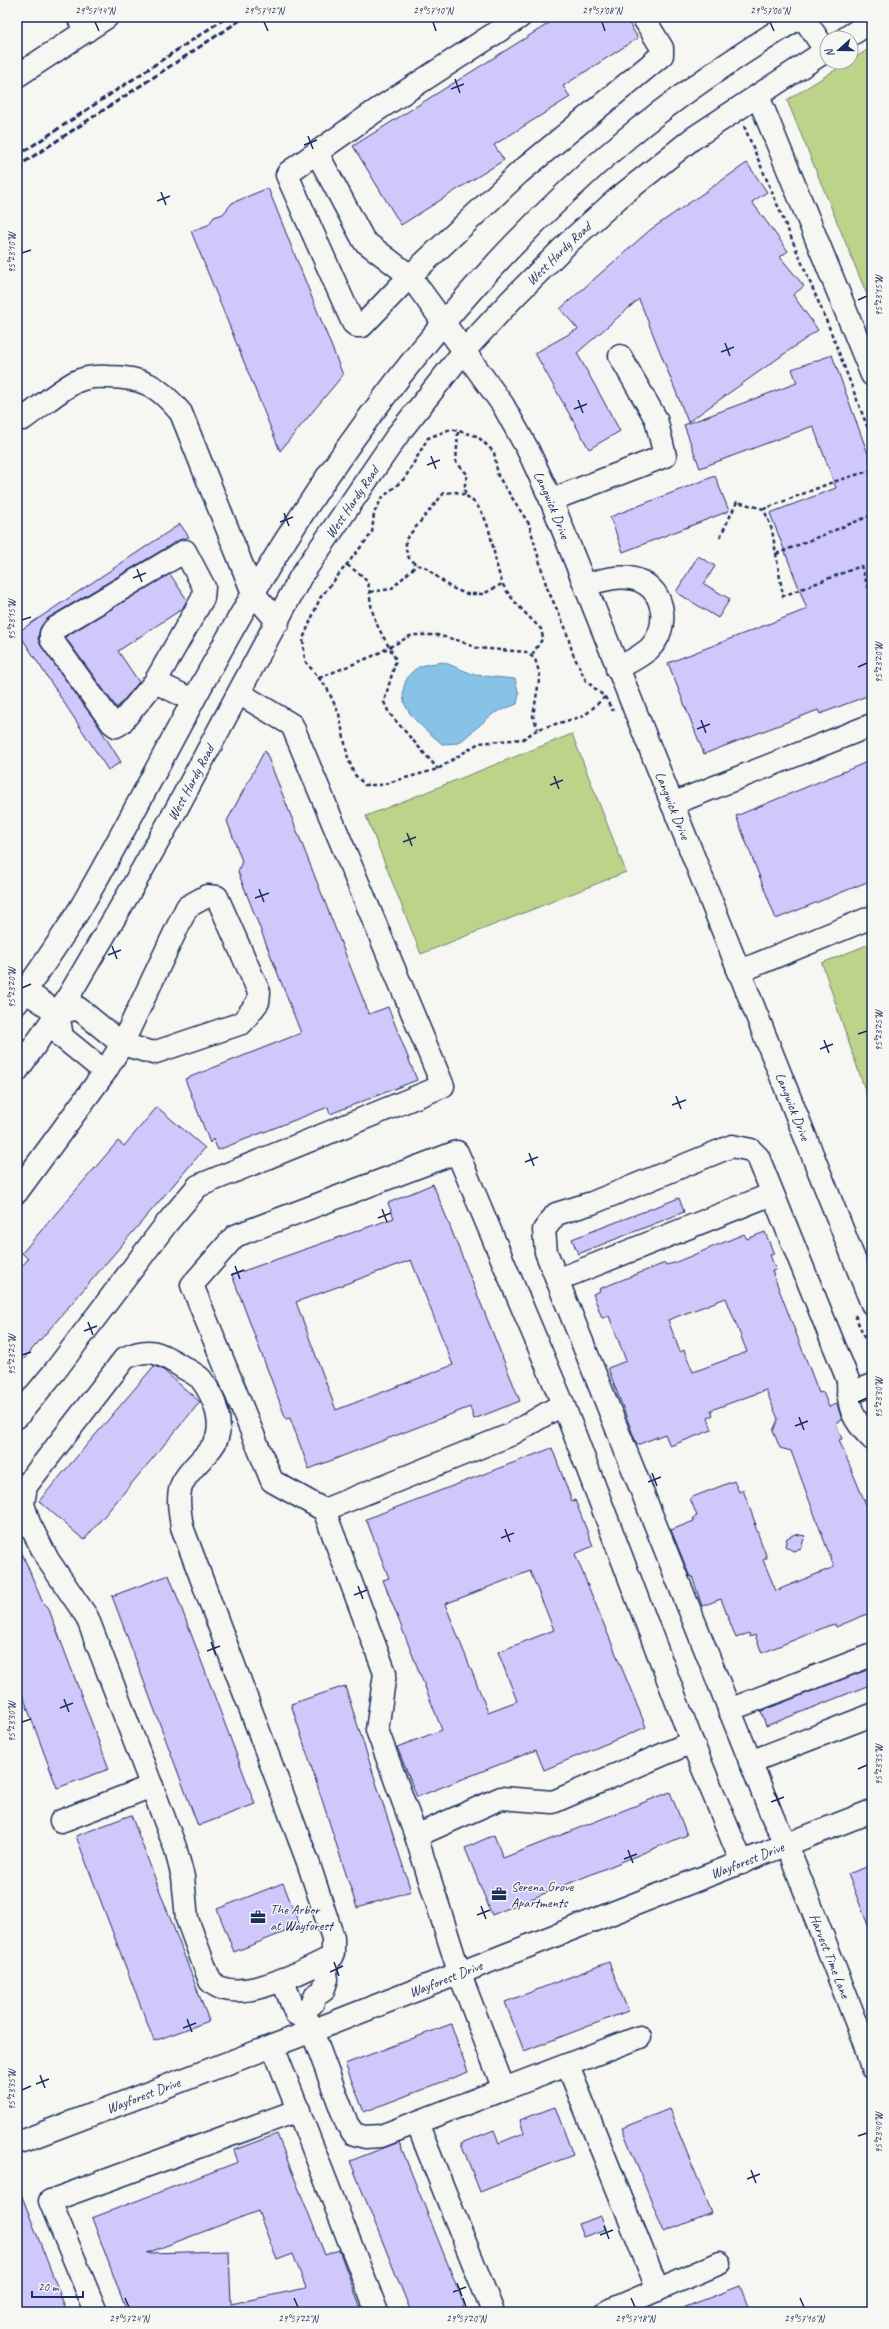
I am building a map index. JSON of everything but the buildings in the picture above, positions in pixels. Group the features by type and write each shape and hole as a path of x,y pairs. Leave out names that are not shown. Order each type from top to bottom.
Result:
{"street":[{"path":"17,76 82,24 107,17"},
{"path":"520,17 374,112 289,172 288,181 353,323 357,326 362,326 410,276 519,173 662,55 662,48 643,17"},
{"path":"17,1192 105,1072 122,1044 187,907 207,896 217,897 259,992 258,1002 252,1012 242,1023 153,1053 122,1044 78,1008 58,1013 21,997 80,908 253,592 342,452 401,374 486,273 541,217 627,138 741,53 801,17 819,41"},
{"path":"858,30 872,21"},
{"name":"West Hardy Road","path":"17,1071 58,1013 178,808 278,622 301,576 399,433 464,351 568,243 617,199 692,139 819,56"},
{"path":"758,96 872,375"},
{"name":"Langwick Drive","path":"317,153 364,241 410,276 503,405 528,450 585,585 738,972 863,1309"},
{"path":"550,500 665,456 656,419 620,356"},
{"path":"23,419 76,382 94,376 127,377 148,383 167,395 181,413 253,592 278,622"},
{"path":"185,551 205,591 155,682 121,723 116,726 112,724 85,688 51,639 51,634 54,629 185,551"},
{"path":"585,585 616,577 631,578 654,589 662,604 663,622 658,637 648,650 617,669"},
{"path":"155,682 193,700"},
{"path":"17,1417 55,1371 167,1222 198,1186 443,1086 292,725 239,693"},
{"path":"672,804 872,725"},
{"path":"738,972 872,917"},
{"path":"58,1013 62,1037 105,1072"},
{"name":"Harvest Time Lane","path":"868,1429 850,1411 848,1380 758,1157 751,1150 732,1146 592,1203 556,1214 544,1230 543,1239 546,1252 750,1762 773,1818 787,1845 864,2042 872,2068"},
{"path":"503,2087 459,1972 416,1836 377,1730 385,1673 324,1510 272,1481 192,1286 235,1236 457,1152 562,1404 692,1742 742,1862"},
{"path":"557,1280 772,1194"},
{"path":"327,1964 249,1989 223,1989 215,1986 210,1980 187,1919 183,1877 175,1847 87,1617 48,1560 25,1512 23,1495 26,1486 125,1358 140,1351 148,1351 165,1356 200,1379 210,1394 219,1423 216,1440 182,1482 178,1504 182,1527 308,1862 333,1938 333,1953 327,1964 327,1979 323,1991 312,2012 347,2124 354,2134 366,2137 381,2136 417,2123 503,2087 568,2066 640,2037"},
{"path":"848,1394 872,1385"},
{"path":"324,1510 510,1434 562,1404"},
{"path":"729,1710 872,1655"},
{"path":"750,1762 872,1715"},
{"path":"416,1836 501,1798 553,1802 692,1742"},
{"path":"61,1821 152,1786"},
{"name":"Wayforest Drive","path":"17,2143 272,2046 312,2012 459,1972 872,1811"},
{"path":"291,1976 296,2014 312,2012"},
{"path":"272,2046 299,2110 377,2312"},
{"path":"568,2066 658,2290"},
{"path":"96,2312 50,2201 299,2110"},
{"path":"417,2123 493,2312"},
{"path":"606,2312 720,2263"}],"path":[{"path":"743,124 829,327 872,439"},
{"path":"605,697 584,716 538,729 523,740 479,743 438,769 380,785 365,785 354,774 348,758 339,714 327,688 305,661 303,639 320,598 372,533 374,513 382,498 405,478 428,438 451,429 477,436 494,452 498,476 529,524 547,588 565,627 574,654 586,681 605,697 614,714"},
{"path":"458,432 456,462 468,475 465,482 465,495"},
{"path":"720,536 737,502 764,509 833,482 872,470"},
{"path":"502,584 483,594 466,594 450,587 425,567 417,565 410,558 406,550 406,539 444,493 456,492 465,495 476,502 488,521 491,542 502,584 541,629 543,638 531,656"},
{"path":"764,509 772,530 783,596 861,566 872,598"},
{"path":"776,554 872,515"},
{"path":"347,565 362,575 370,587 373,614 396,660 384,702 389,713 438,769"},
{"path":"370,592 391,588 417,565"},
{"path":"319,678 373,656 412,635 437,635 460,641 477,648 526,652 535,659 540,675 533,716 538,729"},
{"path":"863,1309 872,1357"}],"green space":[{"path":"872,47 872,307 787,100 835,70 859,70 859,55"},
{"path":"572,734 626,872 421,954 366,816"},
{"path":"872,943 872,1111 822,963"}],"water":[{"path":"443,662 475,675 515,679 519,694 517,704 494,713 459,743 442,744 412,716 406,706 403,693 409,675 419,667"}],"railway":[{"path":"17,156 227,17"},
{"path":"17,167 245,17"}],"place":[{"name":"Serena Grove Apartments","path":"499,1894"},
{"name":"The Arbor at Wayforest","path":"258,1917"}]}
